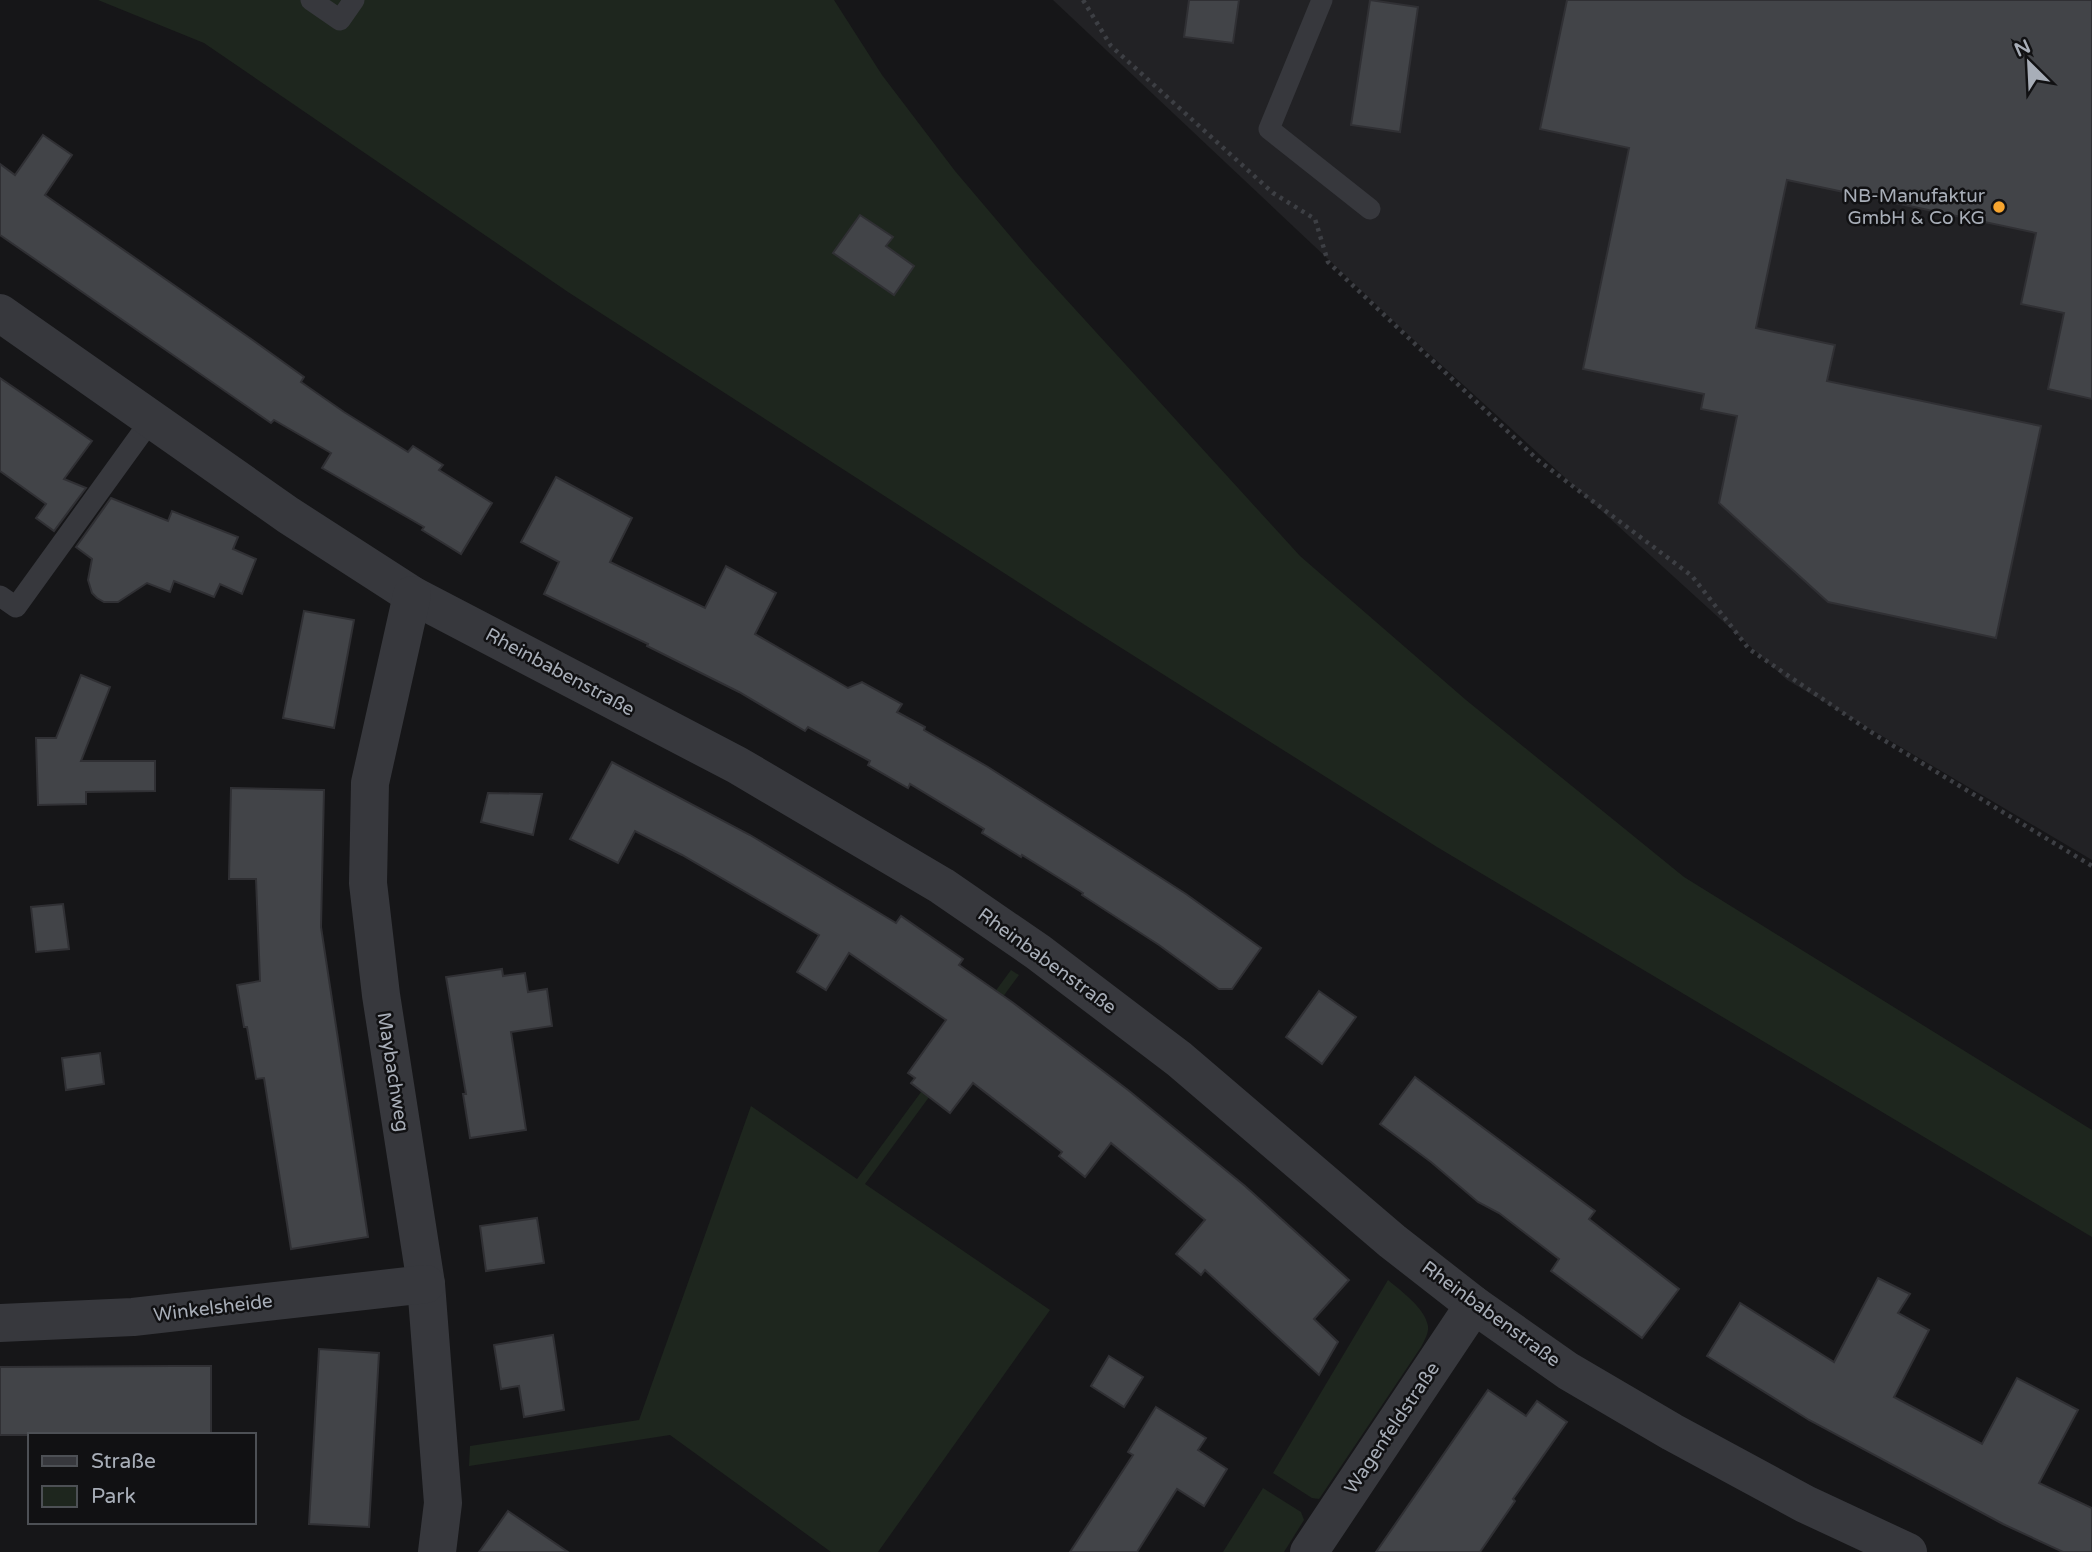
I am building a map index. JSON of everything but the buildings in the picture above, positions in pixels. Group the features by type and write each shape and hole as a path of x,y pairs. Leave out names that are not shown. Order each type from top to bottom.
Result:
{"street":[{"name":"Rheinbabenstraße","path":"0,313 288,514 412,595 737,765 942,886 1038,951 1179,1059 1392,1241 1474,1305 1568,1371 1672,1432 1805,1504 1908,1552"},
{"name":"Maybachweg","path":"412,595 370,783 368,883 381,995 426,1284 443,1503 437,1552"},
{"name":"Winkelsheide","path":"0,1324 133,1317 426,1284"},
{"name":"Wagenfeldstraße","path":"1309,1552 1474,1305"}],"lane":[{"path":"311,0 340,20 354,0"},
{"path":"1322,0 1269,129 1370,209"},
{"path":"0,596 16,607 151,420"}],"path":[{"path":"1083,0 1111,46 1273,193 1315,219 1328,262 1538,460 1692,576 1749,649 1877,736 2092,866"}],"shaded area":[{"path":"1053,0 2092,0 2092,860 1787,680 1414,340"}],"green space":[{"path":"98,0 834,0 882,75 955,171 1033,263 1300,556 1466,700 1684,877 2092,1130 2092,1237 1437,847 1077,620 568,292 204,43"},
{"path":"1011,970 1019,975 865,1184 1050,1310 878,1552 831,1552 670,1435 469,1466 470,1446 639,1420 751,1106 857,1179"},
{"path":"1388,1280 1412,1300 1422,1313 1428,1326 1427,1334 1319,1499 1312,1498 1273,1473"},
{"path":"1263,1488 1301,1512 1304,1520 1284,1552 1223,1552"}],"place":[{"name":"NB-Manufaktur GmbH & Co KG","path":"1999,207"}]}
